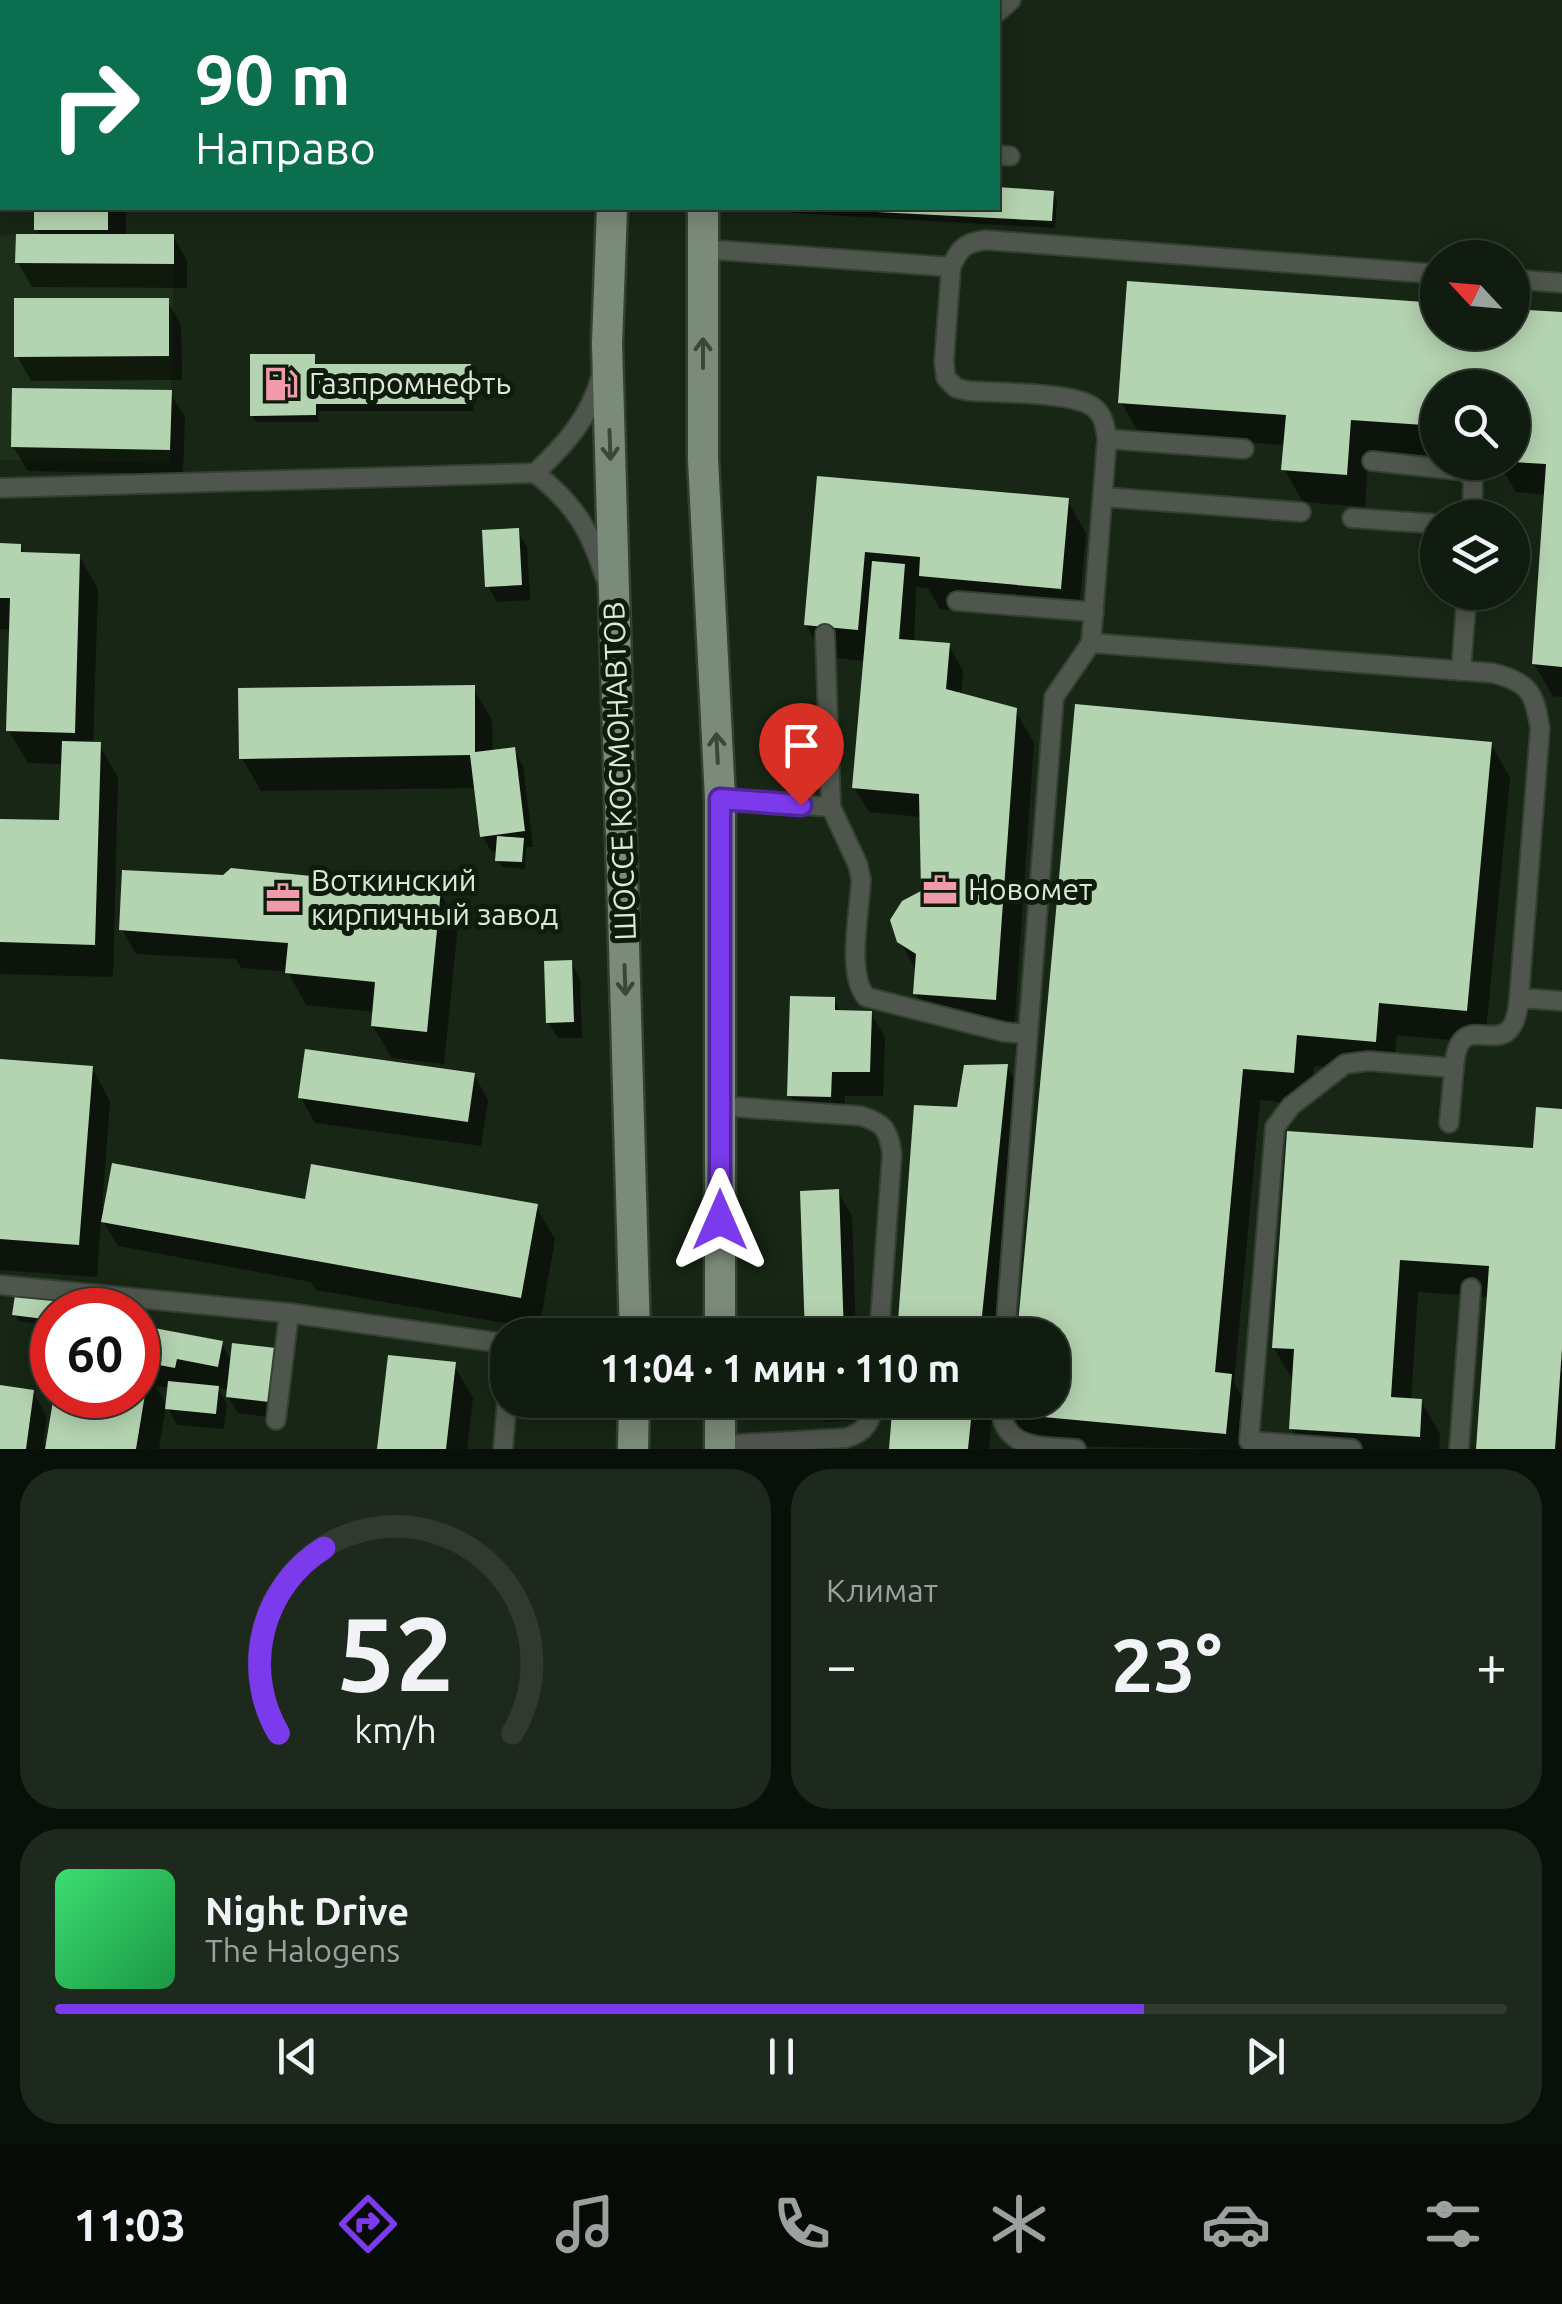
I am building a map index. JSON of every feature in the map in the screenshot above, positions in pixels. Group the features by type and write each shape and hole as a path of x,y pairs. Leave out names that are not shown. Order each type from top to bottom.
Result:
{"main road":[{"name":"ШОССЕ КОСМОНАВТОВ","path":"612,210 607,344 634,1318"},
{"path":"703,210 703,460 720,799 720,1318"},
{"path":"633,1449 634,1418"},
{"path":"720,1418 720,1447"}],"lane":[{"path":"1006,1318 1054,697 1091,643 1107,439 1103,418 1090,405 1070,398 969,391 956,388 946,378 951,268 958,250 968,242 984,240 1420,273"},
{"path":"702,249 951,268"},
{"path":"1530,280 1562,283"},
{"path":"536,473 564,447 585,416 600,381 607,344"},
{"path":"1107,439 1244,449"},
{"path":"1372,461 1464,471 1473,479 1472,500"},
{"path":"0,488 536,473 562,494 584,522 616,609"},
{"path":"1103,497 1301,512"},
{"path":"1352,518 1420,523"},
{"path":"957,601 1094,612"},
{"path":"1460,670 1465,610"},
{"path":"825,634 831,808 861,879 855,970 858,988 866,997 1004,1032 1028,1034"},
{"path":"1091,643 1494,673 1518,680 1535,697 1540,728 1514,1028 1505,1035 1465,1036 1458,1041 1449,1123"},
{"path":"720,799 831,808"},
{"path":"1519,998 1562,1001"},
{"path":"1352,1449 1245,1445 1272,1141 1281,1116 1329,1073 1345,1064 1368,1061 1454,1068"},
{"path":"720,1106 861,1116 890,1132 892,1154 879,1318"},
{"path":"0,1284 289,1313 490,1341"},
{"path":"1459,1449 1472,1288"},
{"path":"276,1420 289,1313"},
{"path":"503,1449 506,1418"},
{"path":"720,1447 846,1438 860,1434 870,1418"},
{"path":"1002,1418 1003,1428 1013,1439 1031,1446 1076,1449"}],"shaded area":[{"path":"174,234 170,463 0,460 0,236"}],"building":[{"path":"1000,187 1054,191 1052,221 857,211 1000,210"},
{"path":"34,210 108,210 108,230 34,230"},
{"path":"16,234 174,234 174,264 15,263"},
{"path":"1127,281 1420,302 1420,350 1530,350 1530,310 1562,312 1562,667 1532,664 1546,464 1530,463 1530,370 1420,370 1420,425 1351,420 1347,475 1281,470 1286,415 1118,403"},
{"path":"14,298 169,298 169,356 14,357"},
{"path":"250,354 315,354 315,364 471,364 471,404 316,404 316,415 250,416"},
{"path":"12,388 172,390 170,450 11,447"},
{"path":"817,476 1069,498 1061,589 919,576 920,557 865,552 858,630 804,625"},
{"path":"519,528 522,585 485,587 482,530"},
{"path":"0,543 21,544 21,552 80,554 75,733 6,731 10,598 0,598"},
{"path":"872,561 905,564 899,639 950,643 946,689 1017,708 996,1000 913,994 916,954 897,942 890,920 902,901 921,891 919,794 852,788"},
{"path":"475,685 475,752 515,747 525,831 480,837 470,755 239,759 238,688"},
{"path":"1075,704 1492,742 1467,1011 1379,1003 1376,1042 1297,1035 1294,1073 1243,1069 1215,1372 1232,1374 1226,1434 1053,1418 1070,1418 1070,1318 1019,1318"},
{"path":"62,741 101,742 95,945 0,942 0,819 59,820"},
{"path":"497,836 524,838 522,862 495,861"},
{"path":"231,868 441,889 427,1032 371,1026 375,982 285,973 288,943 119,930 122,870 223,875"},
{"path":"572,960 574,1022 546,1023 544,961"},
{"path":"790,996 835,997 835,1010 872,1011 870,1072 832,1072 831,1097 787,1096"},
{"path":"305,1049 475,1073 468,1122 298,1098"},
{"path":"0,1059 93,1066 79,1245 0,1239"},
{"path":"1008,1064 982,1318 898,1318 914,1105 957,1107 964,1065"},
{"path":"1536,1107 1562,1109 1562,1348 1555,1449 1476,1449 1489,1266 1400,1260 1391,1397 1422,1399 1420,1437 1289,1429 1294,1349 1272,1348 1287,1131 1533,1148"},
{"path":"112,1163 305,1199 311,1164 538,1204 521,1298 101,1222"},
{"path":"839,1189 843,1318 804,1318 800,1191"},
{"path":"15,1295 30,1297 30,1317 12,1315"},
{"path":"160,1329 223,1341 218,1367 177,1359 175,1368 160,1365"},
{"path":"232,1343 276,1348 269,1402 226,1397"},
{"path":"388,1355 456,1362 446,1449 377,1449"},
{"path":"168,1381 219,1386 216,1414 165,1409"},
{"path":"0,1385 30,1389 26,1449 0,1449"},
{"path":"50,1418 141,1418 136,1449 45,1449"},
{"path":"892,1418 971,1418 968,1449 889,1449"}],"place":[{"name":"Газпромнефть","path":"281,384"},
{"name":"Новомет","path":"940,890"},
{"name":"Воткинский кирпичный завод","path":"283,898"}],"route":[{"path":"720,1220 720,799 801,805"}]}
